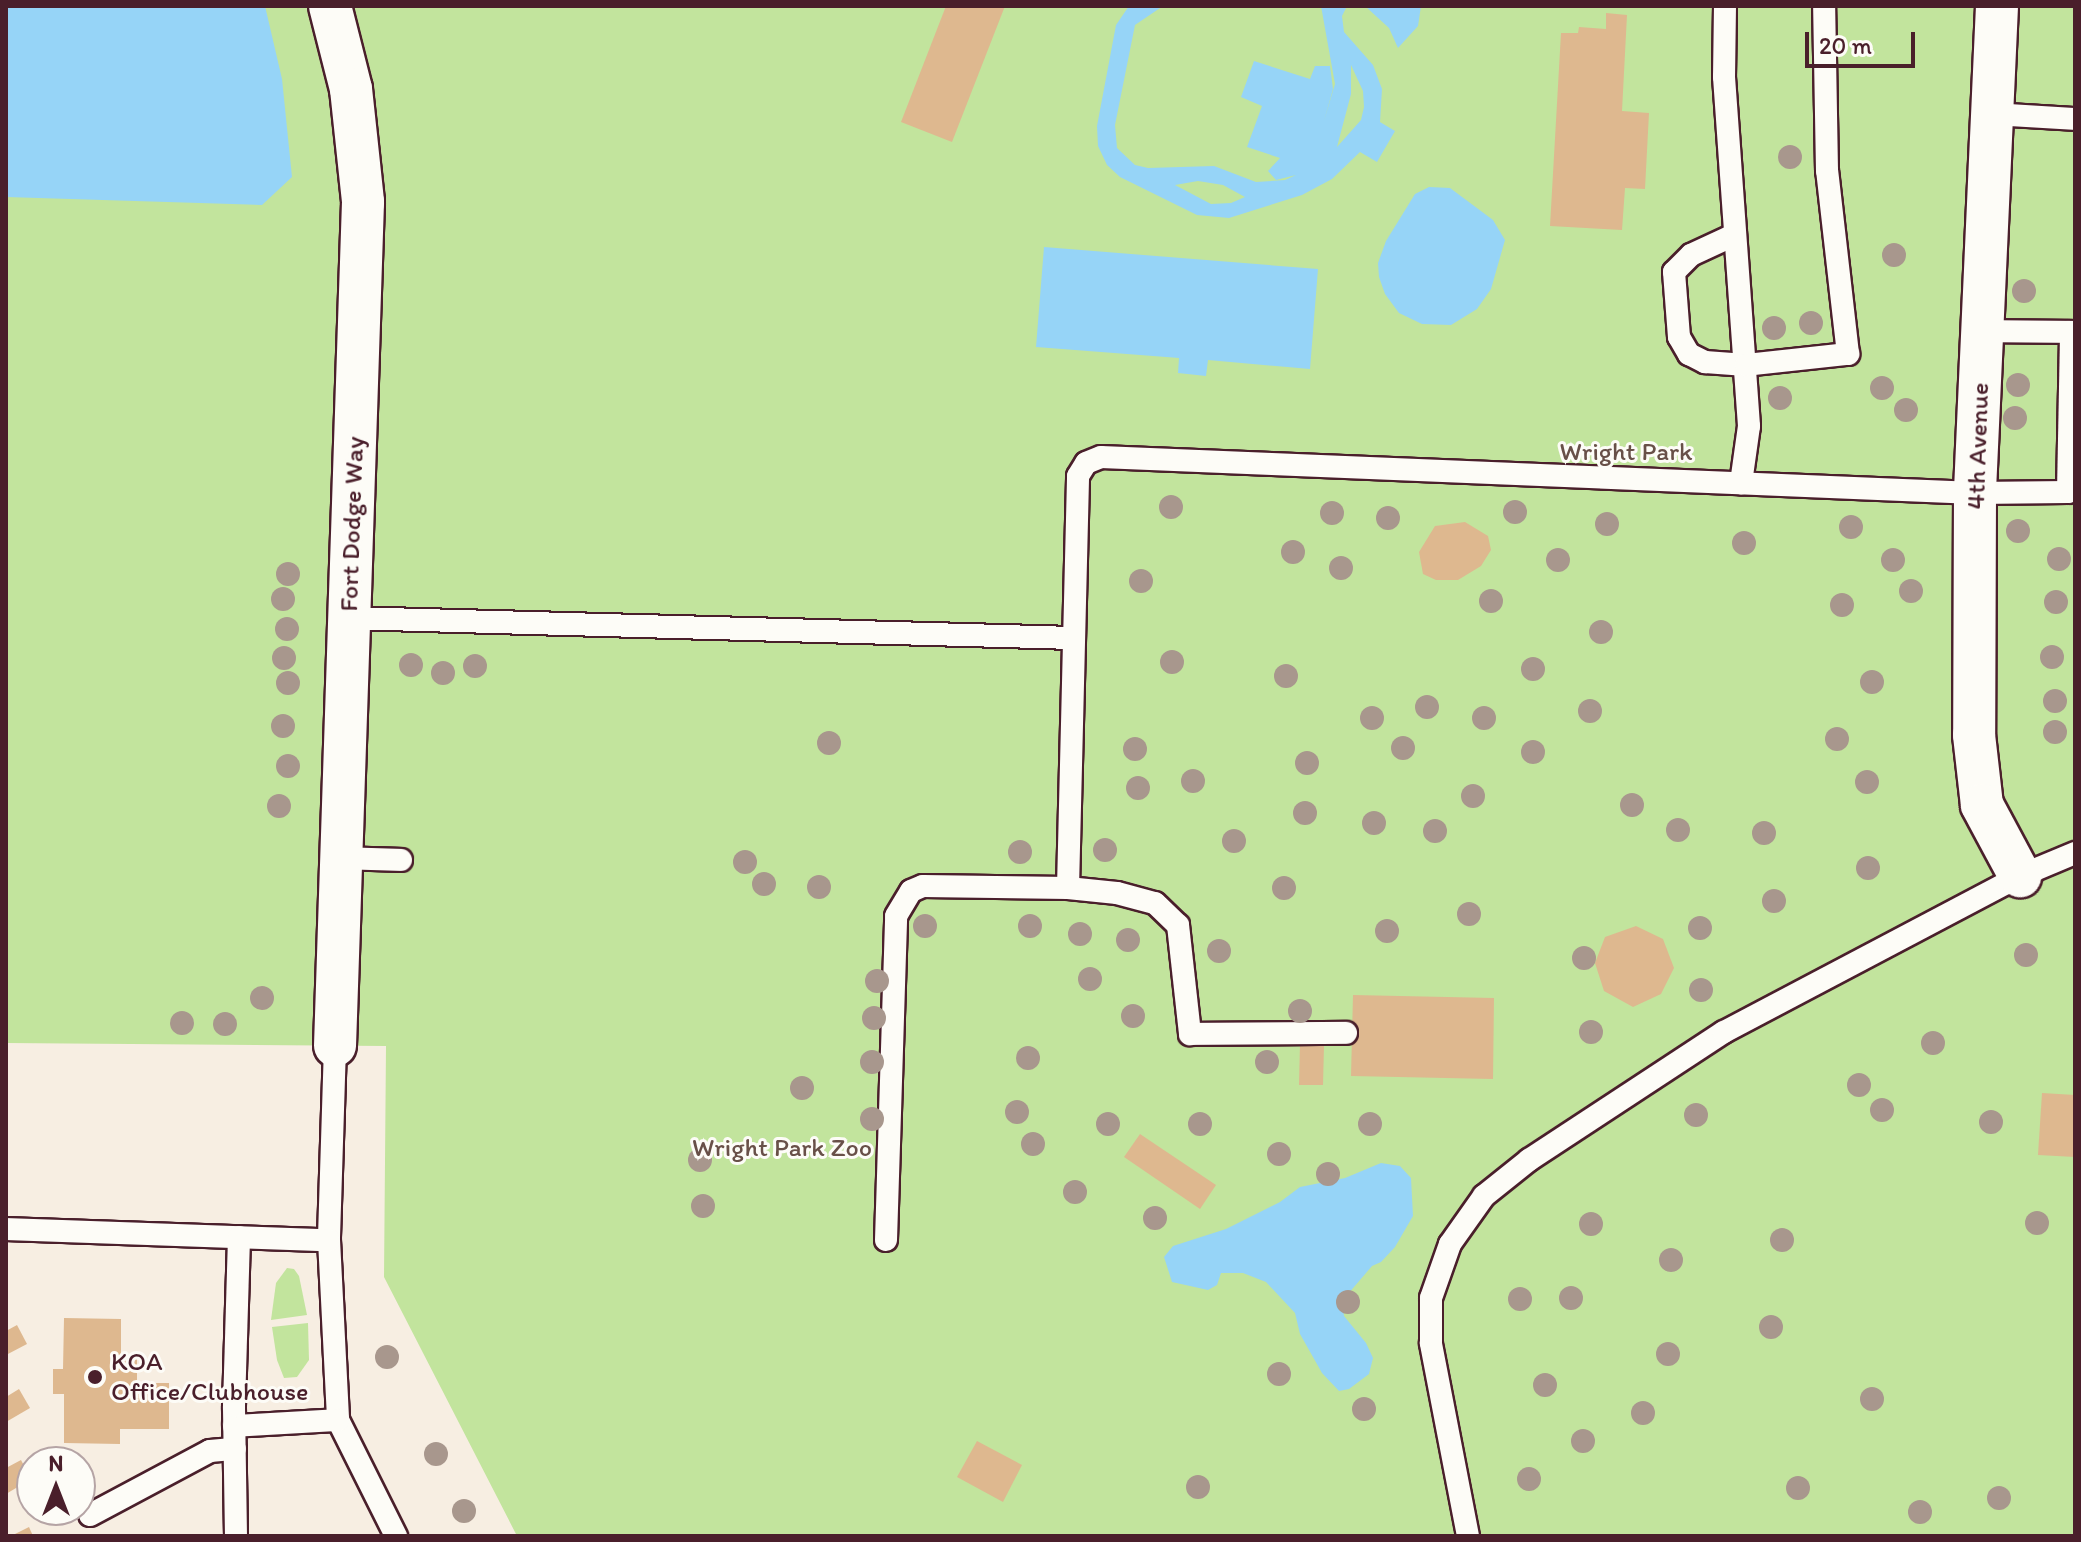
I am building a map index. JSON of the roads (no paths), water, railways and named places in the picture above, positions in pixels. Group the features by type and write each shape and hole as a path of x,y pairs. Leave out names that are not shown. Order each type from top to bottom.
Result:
{"street":[{"name":"Fort Dodge Way","path":"330,6 351,89 363,202 335,1046"},
{"name":"4th Avenue","path":"1997,6 1975,493 1975,749 1982,805 2020,876"}],"lane":[{"path":"1725,6 1724,77 1749,426 1741,483"},
{"path":"1734,235 1680,263 1672,283 1679,337 1689,354 1705,362 1746,365 1848,354 1827,171 1824,6"},
{"path":"1991,114 2075,119"},
{"path":"1068,888 1078,476 1086,463 1101,457 1975,493 2068,492 2071,332 1982,331"},
{"path":"349,618 1073,638"},
{"path":"1468,1536 1431,1343 1431,1298 1450,1244 1484,1196 1529,1160 1724,1032 2020,876 2075,853"},
{"path":"341,858 401,860"},
{"path":"886,1240 896,916 902,901 911,891 923,886 1068,888 1117,893 1155,903 1178,925 1190,1034 1346,1033"},
{"path":"335,1046 329,1240 338,1420 396,1536"},
{"path":"6,1229 329,1240"},
{"path":"236,1536 234,1426 239,1237"},
{"path":"234,1426 338,1420"},
{"path":"96,1512 210,1451 235,1449"}],"water":[{"path":"6,6 265,6 282,79 292,177 262,205 6,197"},
{"path":"1129,6 1163,6 1135,25 1115,125 1117,148 1135,165 1148,168 1214,166 1256,182 1285,180 1296,175 1276,180 1268,171 1280,158 1247,147 1262,106 1241,97 1254,61 1310,79 1315,66 1330,66 1333,89 1324,121 1335,84 1321,6 1347,6 1342,16 1344,32 1373,65 1382,89 1380,122 1395,131 1377,162 1360,152 1332,179 1302,195 1229,218 1197,215 1120,177 1107,165 1098,146 1097,126 1116,25","holes":["1351,65 1363,91 1364,107 1361,120 1337,147 1351,94","1198,181 1223,185 1245,197 1231,203 1211,204 1175,185"]},
{"path":"1365,6 1421,6 1418,26 1398,48 1389,28"},
{"path":"1429,187 1450,188 1493,220 1505,240 1491,289 1477,309 1451,325 1422,324 1399,313 1385,294 1379,277 1378,263 1386,241 1415,194"},
{"path":"1044,247 1318,269 1310,369 1208,360 1206,376 1178,373 1179,358 1036,347"},
{"path":"1381,1163 1400,1166 1411,1178 1413,1216 1395,1247 1381,1262 1372,1266 1342,1301 1344,1316 1366,1343 1373,1358 1369,1374 1349,1389 1339,1391 1322,1373 1300,1334 1295,1313 1266,1282 1243,1273 1221,1273 1217,1285 1208,1290 1172,1282 1164,1257 1173,1246 1226,1229 1280,1202 1300,1187 1345,1178"}],"place":[{"name":"KOA Office/Clubhouse","path":"95,1377"}],"park label":[{"name":"Wright Park","path":"1626,452"},
{"name":"Wright Park Zoo","path":"782,1148"}]}
